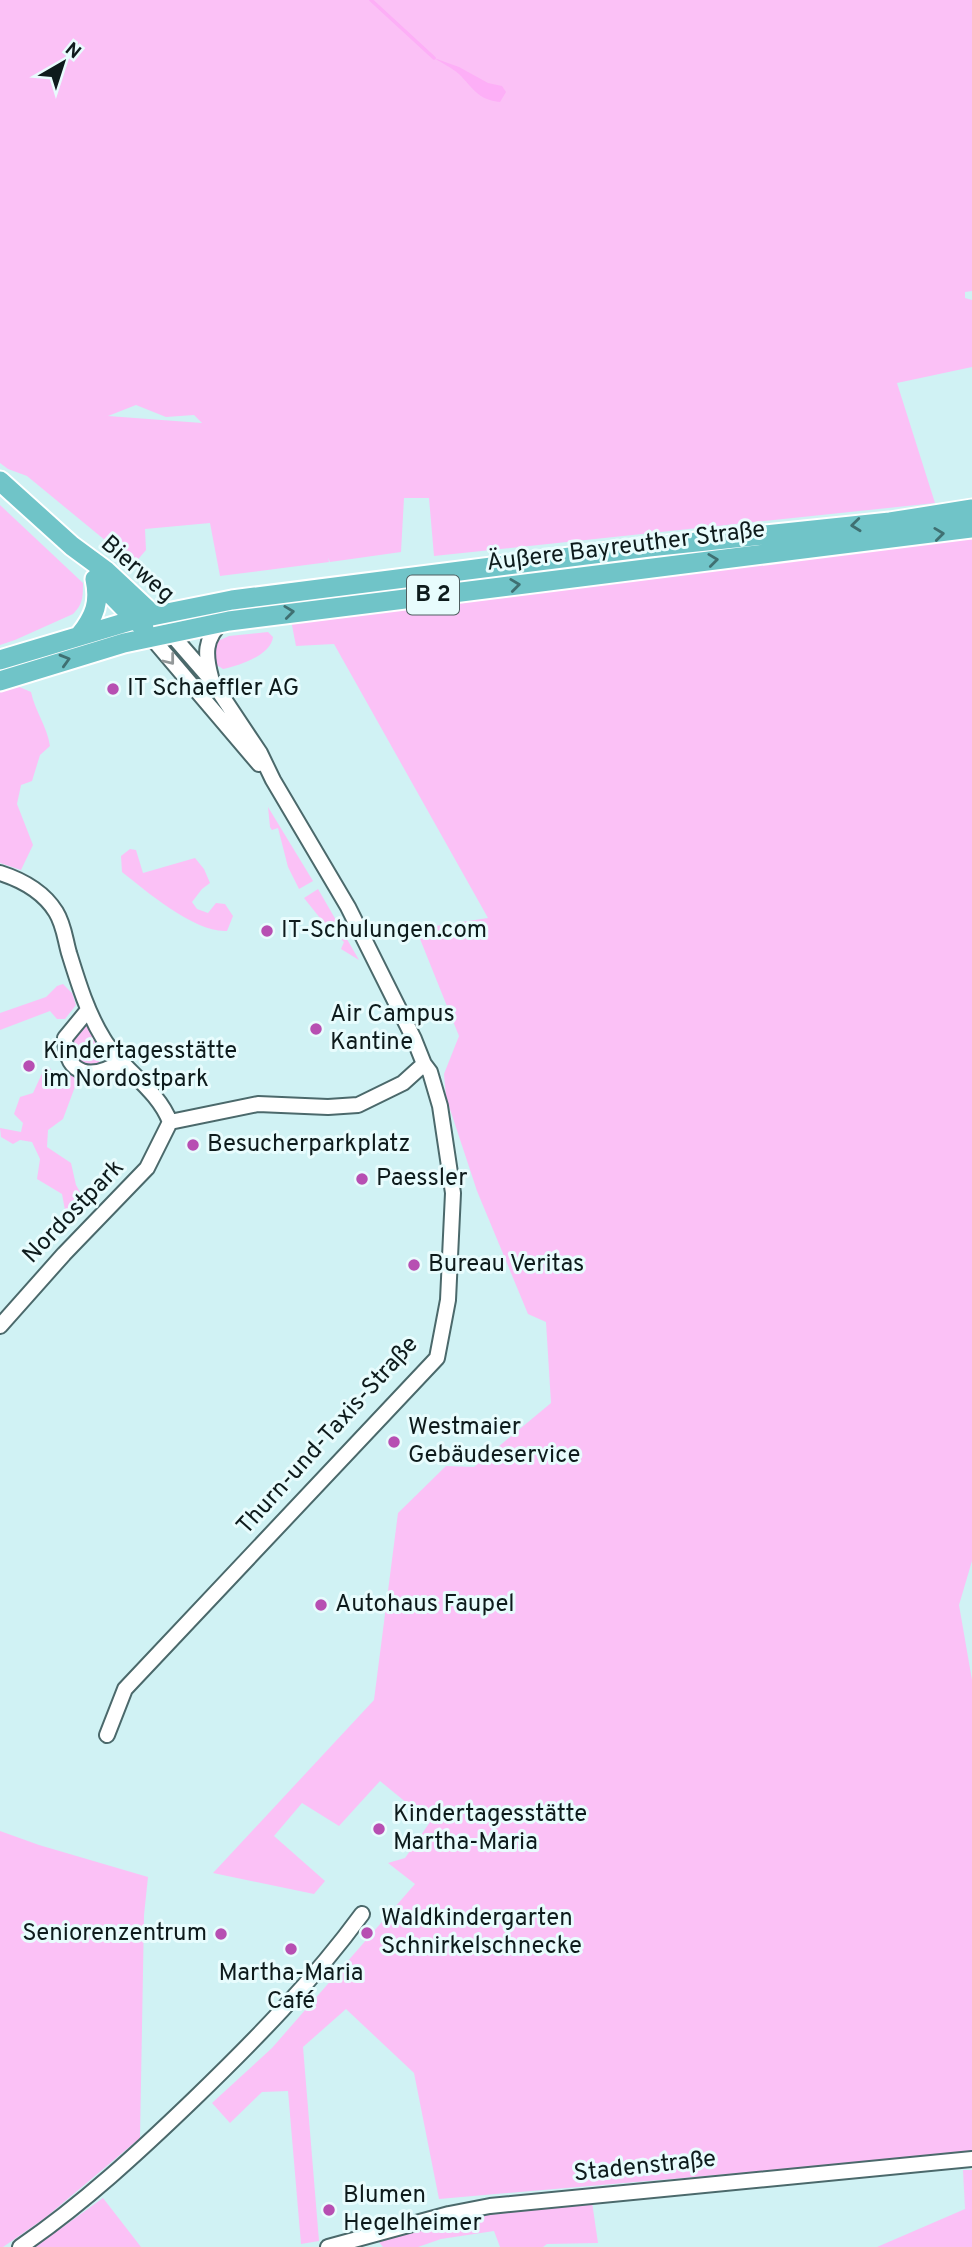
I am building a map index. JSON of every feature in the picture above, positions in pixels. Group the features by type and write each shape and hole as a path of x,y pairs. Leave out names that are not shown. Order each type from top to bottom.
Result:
{"main road":[{"name":"Bierweg","path":"0,481 72,546 106,571 145,617"},
{"name":"Äußere Bayreuther Straße","path":"0,660 145,617 289,592 649,547 890,522 972,509"},
{"name":"Äußere Bayreuther Straße","path":"0,681 161,634 222,622 972,528"},
{"name":"Bierweg","path":"72,546 95,579 145,617"},
{"path":"80,635 96,609 98,595 95,579"},
{"path":"145,617 161,634"}],"street":[{"path":"212,681 205,650 215,629 222,622"},
{"name":"Thurn-und-Taxis-Straße","path":"107,1735 125,1689 437,1357 448,1300 453,1193 440,1106 430,1072 348,907 243,725 212,681 161,634"},
{"name":"Thurn-und-Taxis-Straße","path":"161,634 273,780"},
{"path":"0,873 19,879 41,894 57,912 88,1010 104,1041 164,1108 170,1122 258,1104 328,1107 358,1105 402,1083 424,1064"},
{"path":"88,1010 65,1038 65,1054 74,1067 87,1073 104,1072 121,1062"},
{"name":"Nordostpark","path":"0,1325 147,1168 170,1122"},
{"path":"20,2247 145,2146 239,2056 337,1948 362,1914"},
{"name":"Stadenstraße","path":"328,2247 449,2214 490,2206 972,2159"}],"shaded area":[{"path":"0,0 972,0 972,291 965,292 965,298 972,300 972,367 897,383 935,503 434,556 429,498 404,498 401,552 330,562 328,558 329,562 220,576 210,523 145,529 146,550 134,564 27,476 0,463","holes":["136,405 166,417 194,415 202,423 108,416"]},
{"path":"434,58 459,67 488,83 502,86 506,92 500,102 486,99 456,72"},
{"path":"0,505 83,583 83,592 79,607 73,614 0,645"},
{"path":"972,533 972,1561 959,1605 972,1680 972,2153 439,2199 414,2073 346,2009 303,2047 319,2241 301,2244 288,2091 262,2092 230,2123 212,2103 272,2048 415,1884 388,1863 405,1858 430,1822 380,1781 339,1826 302,1803 274,1836 325,1881 314,1894 213,1873 374,1700 398,1513 446,1466 474,1467 551,1403 546,1322 528,1314 477,1191 446,1097 444,1074 459,1036 416,929 488,918 334,644 296,646 291,620"},
{"path":"268,632 273,637 261,654 223,669 215,664 212,654 218,641 229,636"},
{"path":"17,686 31,692 50,746 40,755 32,781 21,785 17,804 33,845 21,870 0,863 0,691"},
{"path":"268,807 313,881 299,889 288,867 278,828 272,830 270,827"},
{"path":"130,849 136,850 143,873 195,858 210,883 192,902 197,909 208,913 216,903 225,904 233,916 227,931 214,930 186,918 157,900 122,872 121,856"},
{"path":"318,889 359,960 341,949 344,942 304,898"},
{"path":"63,984 72,993 76,1005 65,1019 57,1019 50,1011 0,1030 0,1013 46,997"},
{"path":"83,1019 105,1056 76,1084 63,1119 48,1130 47,1147 71,1163 76,1185 87,1204 74,1217 65,1210 62,1194 37,1179 40,1159 32,1142 20,1140 13,1144 1,1137 0,1128 21,1132 23,1123 14,1114 20,1097 33,1093 45,1067 50,1068 56,1078 69,1070 68,1049"},
{"path":"0,1831 148,1877 144,1915 140,2138 45,2218 3,2247 0,2247"},
{"path":"963,2170 972,2170 972,2247 877,2247 965,2209"},
{"path":"103,2198 141,2247 35,2247"},
{"path":"592,2202 598,2243 500,2247 494,2231 441,2239 418,2247 383,2247 379,2242 448,2218"}],"waterway":[{"path":"371,0 434,58"}],"place":[{"name":"IT Schaeffler AG","path":"113,689"},
{"name":"IT-Schulungen.com","path":"267,931"},
{"name":"Air Campus Kantine","path":"316,1029"},
{"name":"Kindertagesstätte im Nordostpark","path":"29,1066"},
{"name":"Besucherparkplatz","path":"193,1145"},
{"name":"Paessler","path":"362,1179"},
{"name":"Bureau Veritas","path":"414,1265"},
{"name":"Westmaier Gebäudeservice","path":"394,1442"},
{"name":"Autohaus Faupel","path":"321,1605"},
{"name":"Kindertagesstätte Martha-Maria","path":"379,1829"},
{"name":"Waldkindergarten Schnirkelschnecke","path":"367,1933"},
{"name":"Seniorenzentrum","path":"221,1934"},
{"name":"Martha-Maria Café","path":"291,1949"},
{"name":"Blumen Hegelheimer","path":"329,2210"}]}
